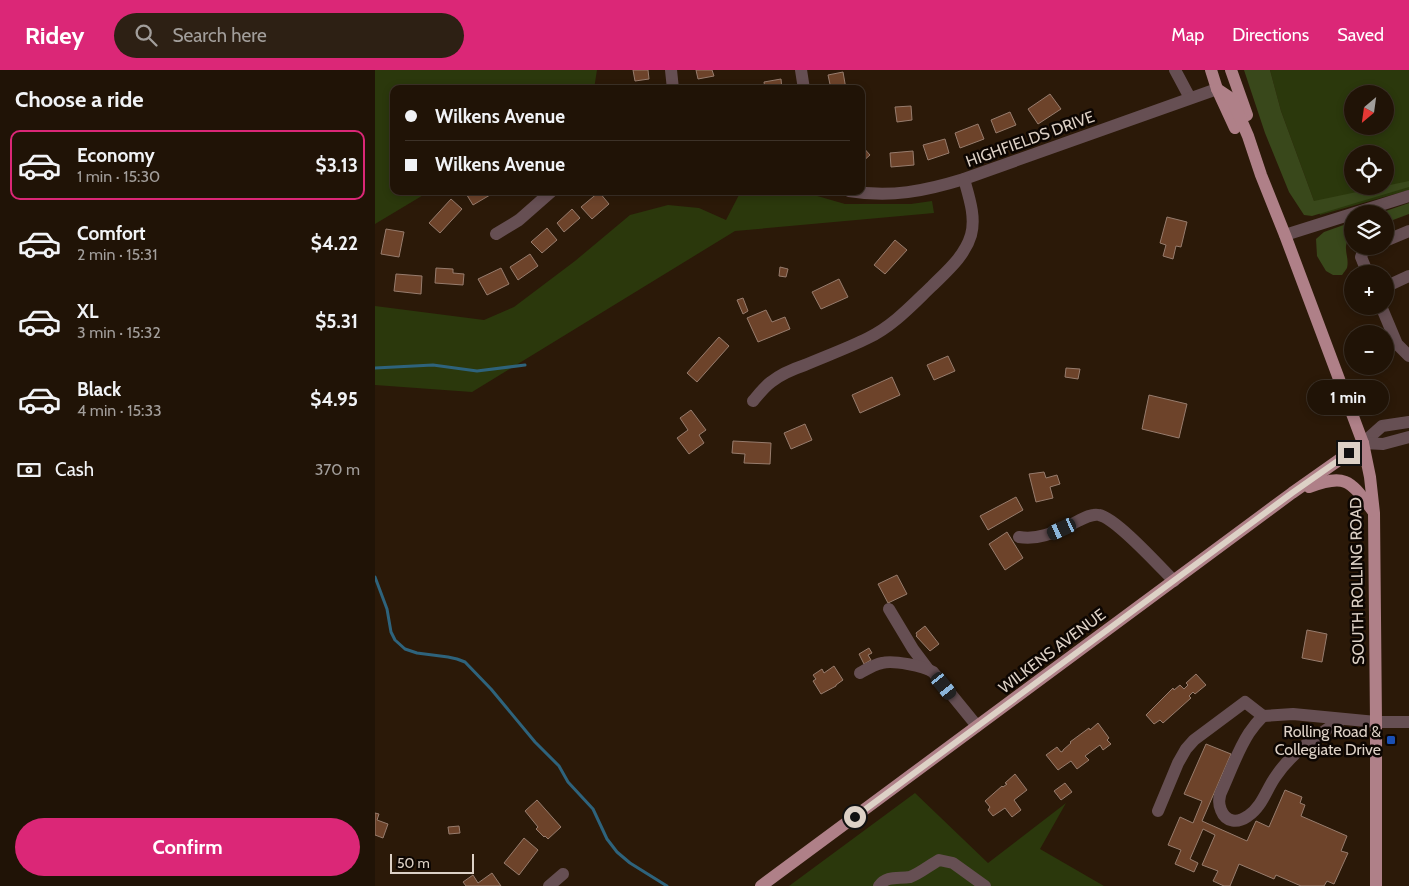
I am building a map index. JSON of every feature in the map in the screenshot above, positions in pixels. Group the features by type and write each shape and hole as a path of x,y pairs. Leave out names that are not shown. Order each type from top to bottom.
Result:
{"main road":[{"name":"SOUTH ROLLING ROAD","path":"1211,70 1217,89 1246,153 1261,175 1363,443 1374,513 1376,886"},
{"path":"1217,89 1221,70"},
{"name":"SOUTH ROLLING ROAD","path":"1231,70 1257,142 1261,175"},
{"name":"WILKENS AVENUE","path":"761,886 1292,493 1363,443"},
{"path":"1292,493 1325,481 1336,479 1349,482 1356,488 1374,513"}],"street":[{"path":"671,70 673,85"},
{"path":"801,70 803,85"},
{"path":"1175,70 1190,98"},
{"name":"HIGHFIELDS DRIVE","path":"865,193 907,193 965,180 1217,89"},
{"path":"753,401 772,381 786,372 868,338 888,326 905,313 957,260 967,246 973,221 972,208 965,180"},
{"path":"496,234 519,220 547,195"},
{"path":"1285,235 1409,196"},
{"path":"1394,237 1409,231"},
{"path":"1394,284 1409,276"},
{"path":"1385,315 1397,344 1409,356"},
{"path":"1363,443 1382,426 1409,422"},
{"path":"1363,443 1383,444 1409,437"},
{"path":"1019,538 1030,539 1049,535 1088,517 1101,515 1115,524 1149,554 1174,581"},
{"path":"889,609 928,669"},
{"path":"860,672 885,662 916,665 928,669 933,672 977,726"},
{"path":"1158,811 1178,763 1186,749 1194,740 1245,702 1263,716 1293,714 1376,722 1409,722"},
{"path":"1263,716 1249,732 1221,792 1219,804 1222,813 1225,818 1234,822 1240,821 1255,812 1276,775 1313,739 1342,719"},
{"path":"879,886 888,878 912,876 939,860 953,863 985,886"},
{"path":"549,886 563,874"}],"green space":[{"path":"375,70 597,70 595,85 390,85 390,195 423,195 375,224"},
{"path":"1244,70 1270,70 1281,111 1314,201 1344,195 1382,195 1312,216 1304,215 1289,192 1265,133"},
{"path":"1270,70 1409,70 1409,190 1394,194 1394,145 1344,145 1344,195 1391,195 1356,205 1344,205 1344,208 1320,215 1316,201 1314,201 1281,111"},
{"path":"1409,181 1409,187 1394,191 1394,184"},
{"path":"739,195 814,195 845,204 911,204 932,201 934,213 735,231 472,392 375,385 375,306 484,320 514,307 575,261 630,215 668,205 699,208 726,220"},
{"path":"1409,203 1409,214 1394,220 1394,208"},
{"path":"1344,225 1344,255 1347,255 1348,263 1348,265 1344,265 1342,275 1333,275 1326,271 1317,256 1316,239 1324,232"},
{"path":"915,793 988,863 1066,803 1040,849 1104,886 789,886"}],"building":[{"path":"633,70 648,70 649,79 635,81"},
{"path":"696,70 712,70 714,76 698,79"},
{"path":"843,72 845,85 830,85 828,75"},
{"path":"781,79 782,85 764,85 764,82"},
{"path":"1050,94 1061,109 1038,124 1028,109"},
{"path":"911,106 912,120 897,122 895,107"},
{"path":"1010,112 1016,125 996,133 991,120"},
{"path":"978,124 984,139 960,148 955,133"},
{"path":"945,139 949,153 928,160 923,145"},
{"path":"865,149 870,155 865,159"},
{"path":"913,151 914,165 891,167 890,153"},
{"path":"467,195 490,195 473,205"},
{"path":"595,195 602,195 609,204 592,219 581,207"},
{"path":"451,199 462,209 440,233 429,223"},
{"path":"572,209 580,218 564,232 557,223"},
{"path":"1167,217 1187,222 1181,247 1176,246 1173,259 1163,256 1166,245 1160,243"},
{"path":"547,228 557,240 542,253 531,242"},
{"path":"386,229 404,232 399,257 381,254"},
{"path":"895,240 907,250 885,274 874,265"},
{"path":"530,254 538,266 518,280 510,267"},
{"path":"780,267 788,269 786,277 779,276"},
{"path":"436,268 453,269 453,273 464,274 463,285 435,283"},
{"path":"501,268 509,284 487,295 478,279"},
{"path":"396,274 422,276 421,294 394,291"},
{"path":"839,279 848,297 821,309 812,292"},
{"path":"743,298 748,311 743,314 737,300"},
{"path":"766,310 772,322 785,317 790,329 758,342 747,318"},
{"path":"719,337 729,346 697,382 687,373"},
{"path":"948,356 955,371 934,380 927,365"},
{"path":"1066,368 1080,369 1078,379 1065,377"},
{"path":"892,377 900,395 860,413 852,395"},
{"path":"1149,395 1187,404 1179,438 1142,429"},
{"path":"691,410 706,430 699,435 704,443 689,454 677,438 688,430 680,418"},
{"path":"805,424 812,440 791,449 784,433"},
{"path":"733,441 771,443 770,464 744,463 745,454 732,453"},
{"path":"1044,472 1046,478 1057,475 1060,484 1050,487 1053,498 1036,502 1029,474"},
{"path":"1016,497 1023,510 988,530 980,516"},
{"path":"1007,532 1023,558 1005,570 989,544"},
{"path":"897,575 907,594 888,603 878,584"},
{"path":"925,626 939,644 930,651 916,636 916,633"},
{"path":"1307,630 1327,634 1322,662 1302,658"},
{"path":"869,648 872,653 868,655 871,660 864,664 859,654"},
{"path":"834,666 843,680 821,694 813,681 816,679 813,675 822,669 824,673"},
{"path":"1196,674 1206,685 1195,694 1193,692 1189,696 1191,698 1163,723 1160,720 1154,724 1146,715 1173,688 1174,690 1180,685 1184,689 1188,685 1186,683"},
{"path":"1098,723 1111,744 1103,750 1100,745 1085,756 1089,760 1077,769 1071,761 1058,770 1046,755 1057,747 1061,752 1063,751 1070,742"},
{"path":"1206,744 1231,754 1202,821 1247,841 1256,821 1269,827 1285,790 1302,797 1300,803 1305,805 1301,816 1347,836 1341,851 1348,853 1334,884 1327,881 1324,886 1301,886 1276,875 1274,879 1239,864 1230,886 1224,886 1213,881 1218,871 1202,865 1215,835 1203,829 1190,859 1198,863 1194,872 1175,864 1181,850 1168,845 1180,817 1193,823 1202,801 1184,794"},
{"path":"1015,774 1027,790 1014,800 1021,810 1012,817 1005,808 993,816 988,810 990,807 985,801 1007,784 1005,783"},
{"path":"1065,783 1072,792 1061,800 1054,791"},
{"path":"537,800 561,827 548,839 536,829 538,827 525,811"},
{"path":"375,813 379,814 377,820 388,824 383,838 375,835"},
{"path":"459,826 460,833 449,834 448,827"},
{"path":"524,838 538,850 519,875 504,863"},
{"path":"492,873 501,886 466,886 463,882 473,875 478,883"}],"waterway":[{"path":"375,368 433,365 477,371 525,365"},
{"path":"375,577 387,609 391,632 395,640 405,649 417,653 448,657 465,662 491,689 535,742 559,766 568,782 593,809 607,839 617,852 630,863 667,886"}],"place":[{"name":"Rolling Road & Collegiate Drive","path":"1391,740"}],"route":[{"path":"855,817 1292,493 1349,453"}]}
